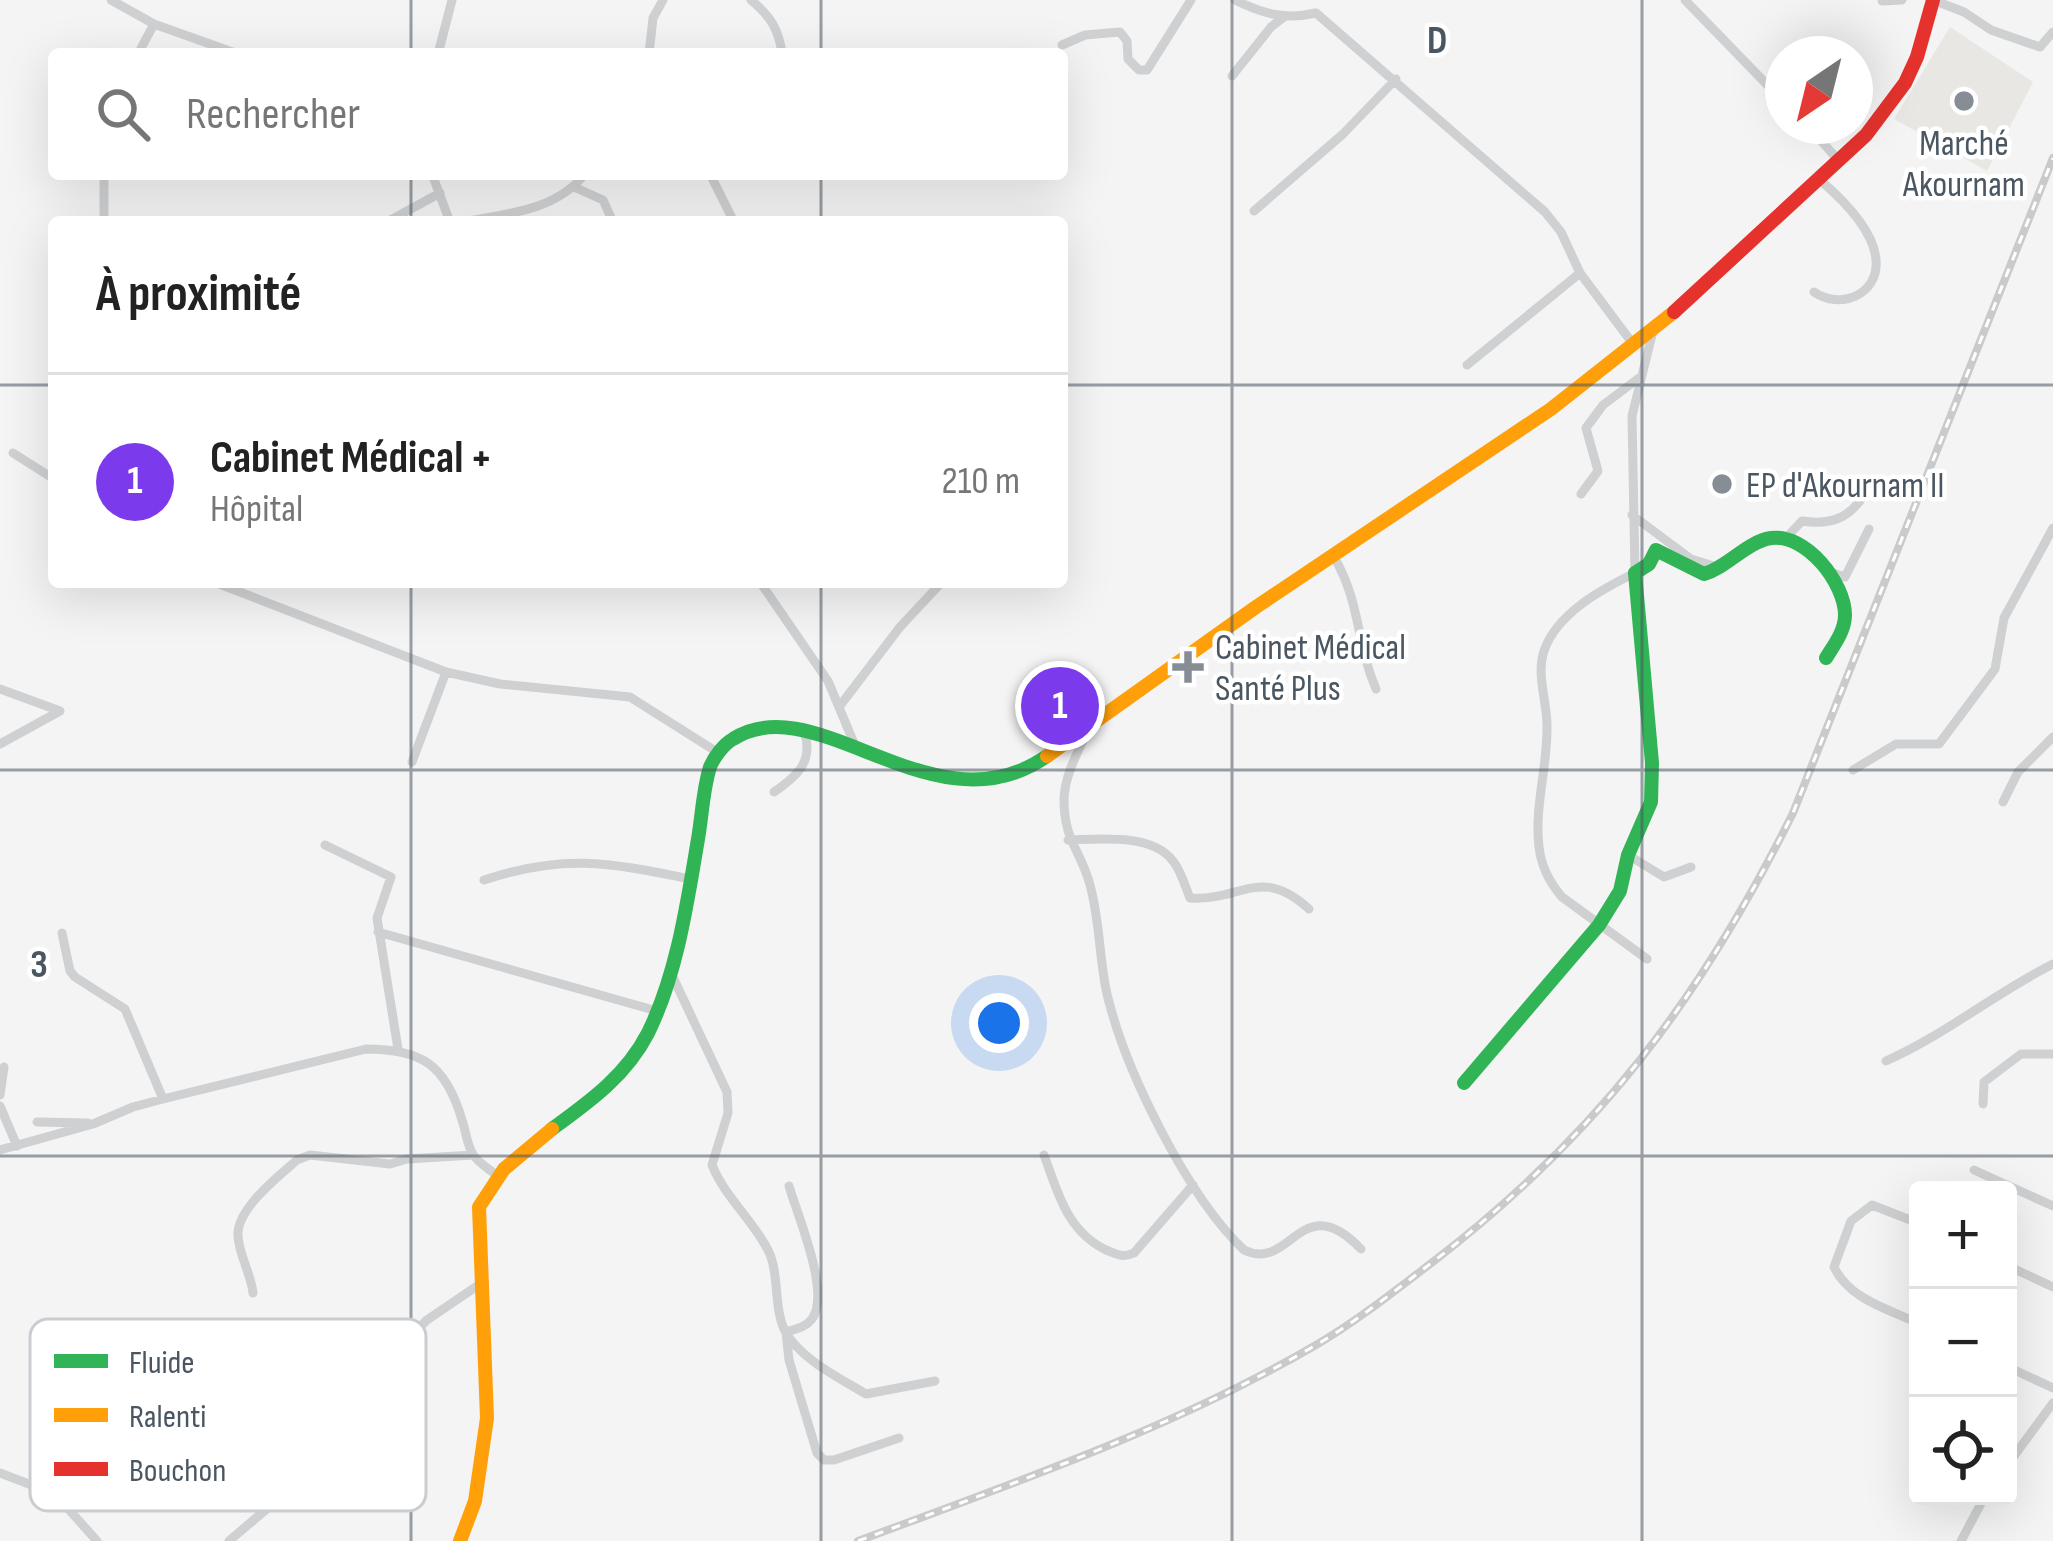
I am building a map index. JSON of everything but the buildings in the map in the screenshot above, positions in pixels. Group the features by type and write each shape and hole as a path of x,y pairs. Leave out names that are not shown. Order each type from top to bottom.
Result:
{"street":[{"path":"111,0 154,24 221,48"},
{"path":"440,48 452,0"},
{"path":"650,48 653,18 663,0"},
{"path":"751,0 770,16 781,48"},
{"path":"1062,45 1085,34 1120,32 1130,63 1147,70 1190,0"},
{"path":"1235,0 1284,17 1316,14"},
{"path":"1314,0 1316,14 1545,212 1561,232 1580,273 1633,344"},
{"path":"1685,0 1765,82"},
{"path":"1882,1 1902,0"},
{"path":"460,1541 474,1509 490,1426 478,1207 496,1175 615,1079 646,1038 669,968 711,763 736,733 746,729 834,739 929,775 957,780 998,779 1027,770 1256,607 1551,410 1654,330 1866,135 1905,83 1933,0 1964,11 1991,30 2040,47 2053,32"},
{"path":"1232,76 1284,17"},
{"path":"141,48 154,24"},
{"path":"1254,211 1343,134 1396,79"},
{"path":"1824,144 1839,161"},
{"path":"1814,292 1839,302 1856,296 1872,281 1876,260 1852,214 1820,179"},
{"path":"104,180 104,216"},
{"path":"435,180 448,216"},
{"path":"495,216 542,207 580,180"},
{"path":"713,180 731,216"},
{"path":"574,187 603,200 610,216"},
{"path":"398,216 440,193"},
{"path":"1467,365 1580,273"},
{"path":"1464,1083 1599,925 1620,891 1628,855 1651,802 1646,671 1631,515 1632,416 1654,330"},
{"path":"1581,494 1598,471 1586,428 1603,405 1639,378"},
{"path":"13,453 48,475"},
{"path":"1784,540 1802,521 1852,513 1869,488"},
{"path":"1631,515 1691,559 1722,568"},
{"path":"1853,770 1896,744 1939,744 1954,727 1995,670 2004,618 2053,528"},
{"path":"1647,959 1562,898 1539,853 1547,725 1543,653 1565,620 1604,588 1649,564 1656,550 1704,574 1767,539 1784,540 1813,554 1839,578 1845,577 1869,529"},
{"path":"1334,557 1353,594 1362,652 1376,689"},
{"path":"1825,565 1845,616 1843,630 1826,658"},
{"path":"229,588 446,672 500,684 630,697 717,752"},
{"path":"764,588 828,681 856,749"},
{"path":"839,707 936,588"},
{"path":"412,762 446,672"},
{"path":"0,689 60,711 0,745"},
{"path":"1090,725 1068,773 1064,797 1068,840 1090,885 1107,994 1155,1118 1193,1185 1239,1246 1257,1257 1270,1255 1300,1231 1329,1226 1341,1229 1361,1249"},
{"path":"774,792 798,776 806,760 805,734"},
{"path":"2003,802 2018,772 2053,737"},
{"path":"1068,840 1106,838 1162,851 1177,866 1194,899 1256,885 1275,886 1309,909"},
{"path":"325,845 391,877 377,918 398,1049"},
{"path":"1628,855 1664,877 1691,867"},
{"path":"484,880 519,869 584,860 690,879"},
{"path":"378,932 657,1011"},
{"path":"62,933 75,977 124,1009 163,1099"},
{"path":"1886,1061 1919,1047 1977,1006 2053,964"},
{"path":"669,968 728,1091 728,1113 712,1165 720,1185 751,1220 771,1256 789,1360 817,1453 824,1460 899,1438"},
{"path":"0,1150 93,1124 133,1106 366,1049 398,1049 426,1060 439,1073 456,1101 473,1155 496,1175"},
{"path":"1983,1104 1984,1082 2021,1054 2053,1054"},
{"path":"0,1095 4,1067"},
{"path":"0,1106 17,1145"},
{"path":"37,1122 93,1124"},
{"path":"254,1293 238,1240 240,1222 297,1160 310,1155 391,1164 473,1155"},
{"path":"1044,1155 1066,1214 1081,1235 1119,1256 1134,1253 1193,1185"},
{"path":"1974,1170 2053,1205"},
{"path":"785,1332 812,1320 820,1291 789,1186"},
{"path":"1909,1219 1872,1205 1851,1221 1834,1267 1853,1292 1909,1319"},
{"path":"2017,1270 2053,1288"},
{"path":"426,1321 479,1284"},
{"path":"785,1332 806,1353 866,1394 935,1382"},
{"path":"2017,1370 2053,1388"},
{"path":"2017,1452 2053,1403"},
{"path":"0,1473 30,1484"},
{"path":"1961,1541 1980,1505"},
{"path":"71,1511 97,1541"},
{"path":"229,1541 264,1511"}],"shaded area":[{"name":"Marché Akournam","path":"1950,27 2033,82 1987,171 1894,119"}],"railway":[{"path":"858,1541 1149,1429 1316,1345 1391,1294 1493,1213 1595,1113 1682,1003 1793,813 2053,158"}],"traffic: fast":[{"path":"1464,1083 1599,925 1620,891 1628,855 1651,802 1652,763 1635,573 1649,564 1656,550 1704,574 1762,540 1797,543 1831,575 1843,602 1843,627 1826,658"},
{"path":"552,1129 618,1075 648,1033 680,938 710,767 730,741 766,727 802,730 921,771 963,779 1005,776 1047,756"}],"traffic: slow":[{"path":"1047,756 1256,607 1551,409 1674,312"},
{"path":"460,1541 475,1501 487,1418 479,1207 504,1169 552,1129"}],"traffic: jam":[{"path":"1674,312 1866,135 1905,83 1933,0"}],"place":[{"name":"Marché Akournam","path":"1964,101"},
{"name":"EP d'Akournam II","path":"1722,484"},
{"name":"Cabinet Médical Santé Plus","path":"1188,667"},
{"name":"Cabinet Médical +","path":"1060,706"}]}
